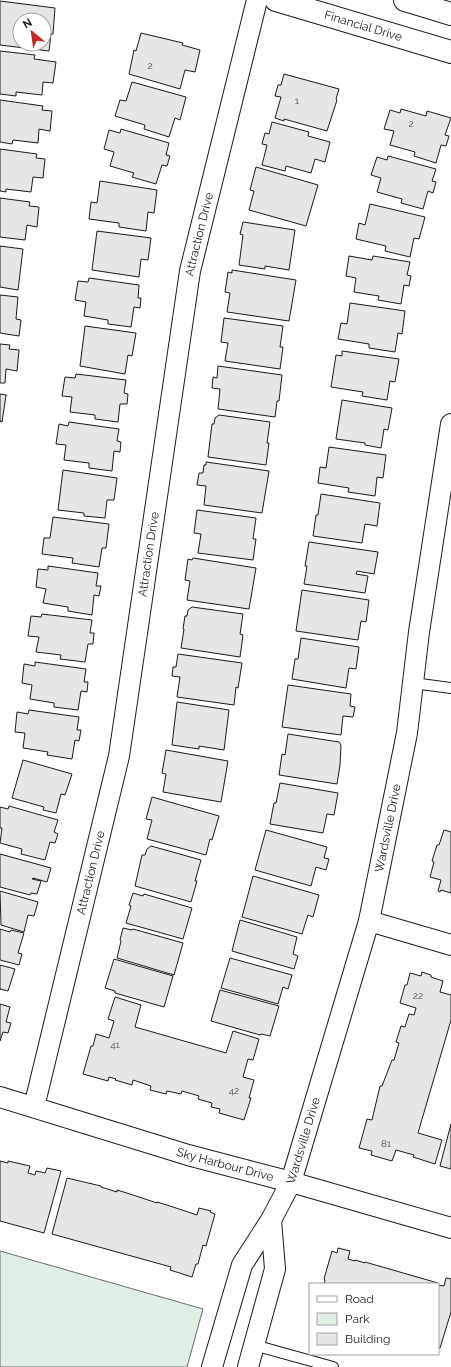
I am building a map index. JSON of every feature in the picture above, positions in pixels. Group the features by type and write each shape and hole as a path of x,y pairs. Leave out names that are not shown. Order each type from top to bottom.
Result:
{"street":[{"name":"Attraction Drive","path":"34,1107 118,756 190,271 257,0"},
{"name":"Financial Drive","path":"276,0 451,52"},
{"path":"405,0 451,14"},
{"name":"Wardsville Drive","path":"212,1367 242,1265 271,1220 291,1182 369,921 407,733 420,624 451,424"},
{"path":"369,921 451,945"},
{"name":"Sky Harbour Drive","path":"0,1097 188,1156 291,1182 451,1228"},
{"path":"248,1367 275,1269 271,1220"}],"lane":[{"path":"413,683 451,688"},
{"path":"254,1345 333,1367"}],"green space":[{"path":"0,1251 203,1309 187,1367 0,1367"}],"building":[{"path":"0,1 55,8 53,34 52,12 12,12 12,46 0,45"},
{"path":"141,33 183,43 182,45 200,50 195,72 185,70 180,89 129,74 134,50 136,51"},
{"path":"0,51 35,55 34,59 56,62 53,83 43,82 42,95 16,92 16,96 0,94"},
{"path":"284,74 339,89 327,131 284,119 284,121 275,118 281,97 275,96 278,85 281,85"},
{"path":"132,82 186,97 180,120 175,118 169,137 144,129 145,125 115,116 120,100 126,101"},
{"path":"0,100 43,106 42,110 52,111 50,131 39,129 38,143 13,140 12,144 0,142"},
{"path":"401,109 426,116 427,111 451,118 445,135 449,136 446,146 441,145 436,163 414,156 415,152 390,145 394,131 384,129 390,110 400,113"},
{"path":"272,122 309,132 308,136 330,142 325,162 315,159 311,173 286,166 285,171 262,165 267,145 262,144 265,133 269,134"},
{"path":"121,129 169,143 166,155 170,156 167,166 162,165 156,184 132,177 134,173 110,166 114,152 104,149 109,130 120,133"},
{"path":"0,149 37,154 36,158 45,159 43,178 33,177 31,192 6,189 6,192 0,191"},
{"path":"388,156 436,169 432,181 436,182 433,193 428,191 423,209 401,203 402,199 377,192 381,178 371,175 377,157 387,160"},
{"path":"256,167 318,185 306,226 249,210 254,191 250,190"},
{"path":"100,181 157,190 154,213 148,212 146,231 119,227 119,223 89,219 91,202 97,203"},
{"path":"0,198 30,202 29,206 39,207 37,227 27,225 25,240 0,237"},
{"path":"370,204 425,217 419,239 414,238 410,257 385,251 386,246 356,239 359,223 365,225"},
{"path":"243,222 295,230 289,270 265,266 265,269 239,265 243,235 240,234"},
{"path":"97,231 151,238 148,260 141,259 139,277 92,270"},
{"path":"0,246 23,249 18,290 0,287"},
{"path":"349,256 372,260 373,256 410,262 407,275 411,276 409,286 404,285 401,304 378,300 379,296 354,292 356,278 346,276"},
{"path":"232,270 296,280 289,321 227,312 230,293 225,292 228,272 232,273"},
{"path":"89,278 139,285 138,298 141,298 140,308 134,307 131,327 108,324 108,320 84,316 86,302 75,300 78,281 88,282"},
{"path":"0,295 18,297 16,319 21,320 19,336 0,333"},
{"path":"350,303 405,311 402,334 398,333 395,352 369,348 369,344 338,339 341,323 347,324"},
{"path":"224,318 283,326 280,347 283,347 280,369 225,361 228,343 221,342"},
{"path":"85,326 136,333 132,356 128,355 125,374 80,366"},
{"path":"0,344 10,345 9,349 19,350 17,371 6,369 5,383 0,383"},
{"path":"342,351 399,359 395,382 390,381 387,400 362,396 363,392 331,387 336,355 342,356"},
{"path":"218,366 282,375 279,401 277,401 275,417 218,409 220,389 212,388 213,377 217,378"},
{"path":"76,374 126,380 124,393 128,394 127,404 120,404 118,422 95,419 95,415 70,412 72,397 62,396 65,377 75,378"},
{"path":"0,394 6,395 2,422 0,421"},
{"path":"342,400 392,408 388,430 384,429 381,448 365,445 365,443 336,439"},
{"path":"219,415 270,422 266,465 208,457 212,424 214,424 215,418"},
{"path":"69,422 119,429 117,441 121,442 120,452 114,451 112,471 89,468 89,463 64,460 66,445 56,444 59,424 68,426"},
{"path":"329,447 386,455 383,478 377,477 375,496 348,492 349,488 318,483 320,467 326,468"},
{"path":"206,462 269,471 262,513 204,505 206,486 197,485 199,473 203,473"},
{"path":"63,470 117,478 114,500 107,500 105,518 84,516 84,513 58,510"},
{"path":"321,494 380,503 377,526 365,524 362,543 313,536"},
{"path":"197,510 256,518 253,539 256,539 253,560 198,553 201,534 194,533"},
{"path":"53,517 109,524 106,548 102,548 99,567 72,563 73,558 42,554 44,538 50,538"},
{"path":"309,542 378,552 374,574 357,571 356,574 368,576 365,593 304,584"},
{"path":"193,558 256,568 249,609 187,600 190,581 185,580 188,559 192,560"},
{"path":"48,566 98,573 96,586 101,586 99,596 94,595 92,615 68,611 68,607 43,603 46,589 36,587 38,569 48,570"},
{"path":"302,590 369,600 366,622 361,621 358,640 296,631"},
{"path":"192,607 243,614 240,634 243,635 240,657 181,648 185,616 187,616 188,610"},
{"path":"42,614 92,620 90,633 94,633 93,644 88,644 85,662 60,659 61,655 36,652 39,637 28,636 31,616 41,617"},
{"path":"301,638 359,647 356,669 349,668 346,688 292,679 295,659 298,659"},
{"path":"178,654 242,663 238,688 236,687 234,705 177,697 180,677 172,676 173,667 176,667"},
{"path":"35,662 86,669 84,682 88,682 87,692 81,691 78,710 54,707 54,703 30,699 32,685 22,683 24,664 35,666"},
{"path":"288,685 351,694 350,706 355,707 353,717 343,716 341,735 282,727"},
{"path":"177,702 229,710 224,750 199,746 199,749 172,745"},
{"path":"29,710 79,717 77,730 81,730 79,741 75,740 72,759 47,755 48,752 23,748 25,733 15,732 17,712 28,714"},
{"path":"288,734 339,742 341,745 337,784 279,775 282,754 285,755"},
{"path":"166,750 228,761 221,802 163,792 166,774 162,773"},
{"path":"23,760 72,774 65,795 61,794 56,813 43,810 44,807 12,798"},
{"path":"280,783 338,793 334,815 327,814 323,833 270,824"},
{"path":"152,797 219,816 212,840 210,839 206,855 147,839 152,820 146,819"},
{"path":"9,806 58,820 54,832 58,834 55,843 50,842 45,860 21,854 22,849 0,843 2,828 0,828 0,807 8,809"},
{"path":"266,830 327,847 324,858 329,859 326,870 316,867 311,886 255,870"},
{"path":"444,830 451,832 451,893 441,890 440,892 438,891 441,880 430,877 434,862 432,861"},
{"path":"151,846 201,860 191,902 135,886 142,855 145,855 147,849"},
{"path":"0,854 51,868 47,882 33,878 32,879 41,881 37,894 31,893 30,895 0,887"},
{"path":"253,876 319,895 313,917 308,915 302,934 242,917"},
{"path":"0,891 38,902 34,916 28,915 24,932 1,925"},
{"path":"133,893 143,896 144,894 192,908 183,939 126,923"},
{"path":"240,920 297,937 293,954 298,956 294,969 232,951"},
{"path":"123,928 133,929 183,943 174,975 117,958"},
{"path":"0,929 10,932 11,930 24,933 18,953 22,954 19,965 0,960"},
{"path":"230,958 292,975 288,989 283,987 278,1004 221,988"},
{"path":"114,959 173,976 164,1007 115,993 115,991 105,988"},
{"path":"0,965 15,969 8,991 0,989"},
{"path":"422,972 443,981 440,992 451,995 451,1020 418,1133 442,1140 435,1164 413,1157 414,1155 396,1150 392,1161 371,1155 372,1151 359,1148 367,1119 372,1120 380,1086 382,1086 392,1060 394,1060 399,1043 396,1042 401,1026 405,1027 409,1014 414,1015 416,1008 400,1003 405,985 407,985 410,973 421,976"},
{"path":"220,990 279,1006 270,1036 260,1035 211,1021"},
{"path":"115,997 141,1005 135,1027 226,1053 233,1031 259,1039 253,1060 248,1059 243,1077 254,1080 249,1098 251,1098 244,1120 219,1113 220,1109 211,1107 212,1103 198,1099 199,1096 182,1091 181,1094 167,1091 166,1094 150,1090 151,1086 133,1080 132,1085 109,1077 108,1081 83,1074 96,1034 109,1038 114,1021 108,1019"},
{"path":"0,1004 10,1007 6,1022 11,1023 8,1033 3,1032 0,1041"},
{"path":"451,1124 451,1169 440,1166"},
{"path":"0,1161 8,1163 8,1161 30,1166 28,1173 35,1175 36,1171 45,1173 47,1168 61,1171 44,1233 0,1221"},
{"path":"67,1178 101,1186 117,1192 117,1190 197,1215 199,1208 211,1211 210,1212 215,1214 206,1246 203,1245 198,1264 196,1264 192,1277 170,1270 171,1267 52,1234"},
{"path":"338,1248 350,1251 348,1259 365,1262 438,1283 324,1283 332,1251 337,1253"},
{"path":"446,1278 451,1279 451,1312 440,1348 439,1285 444,1286"}]}
